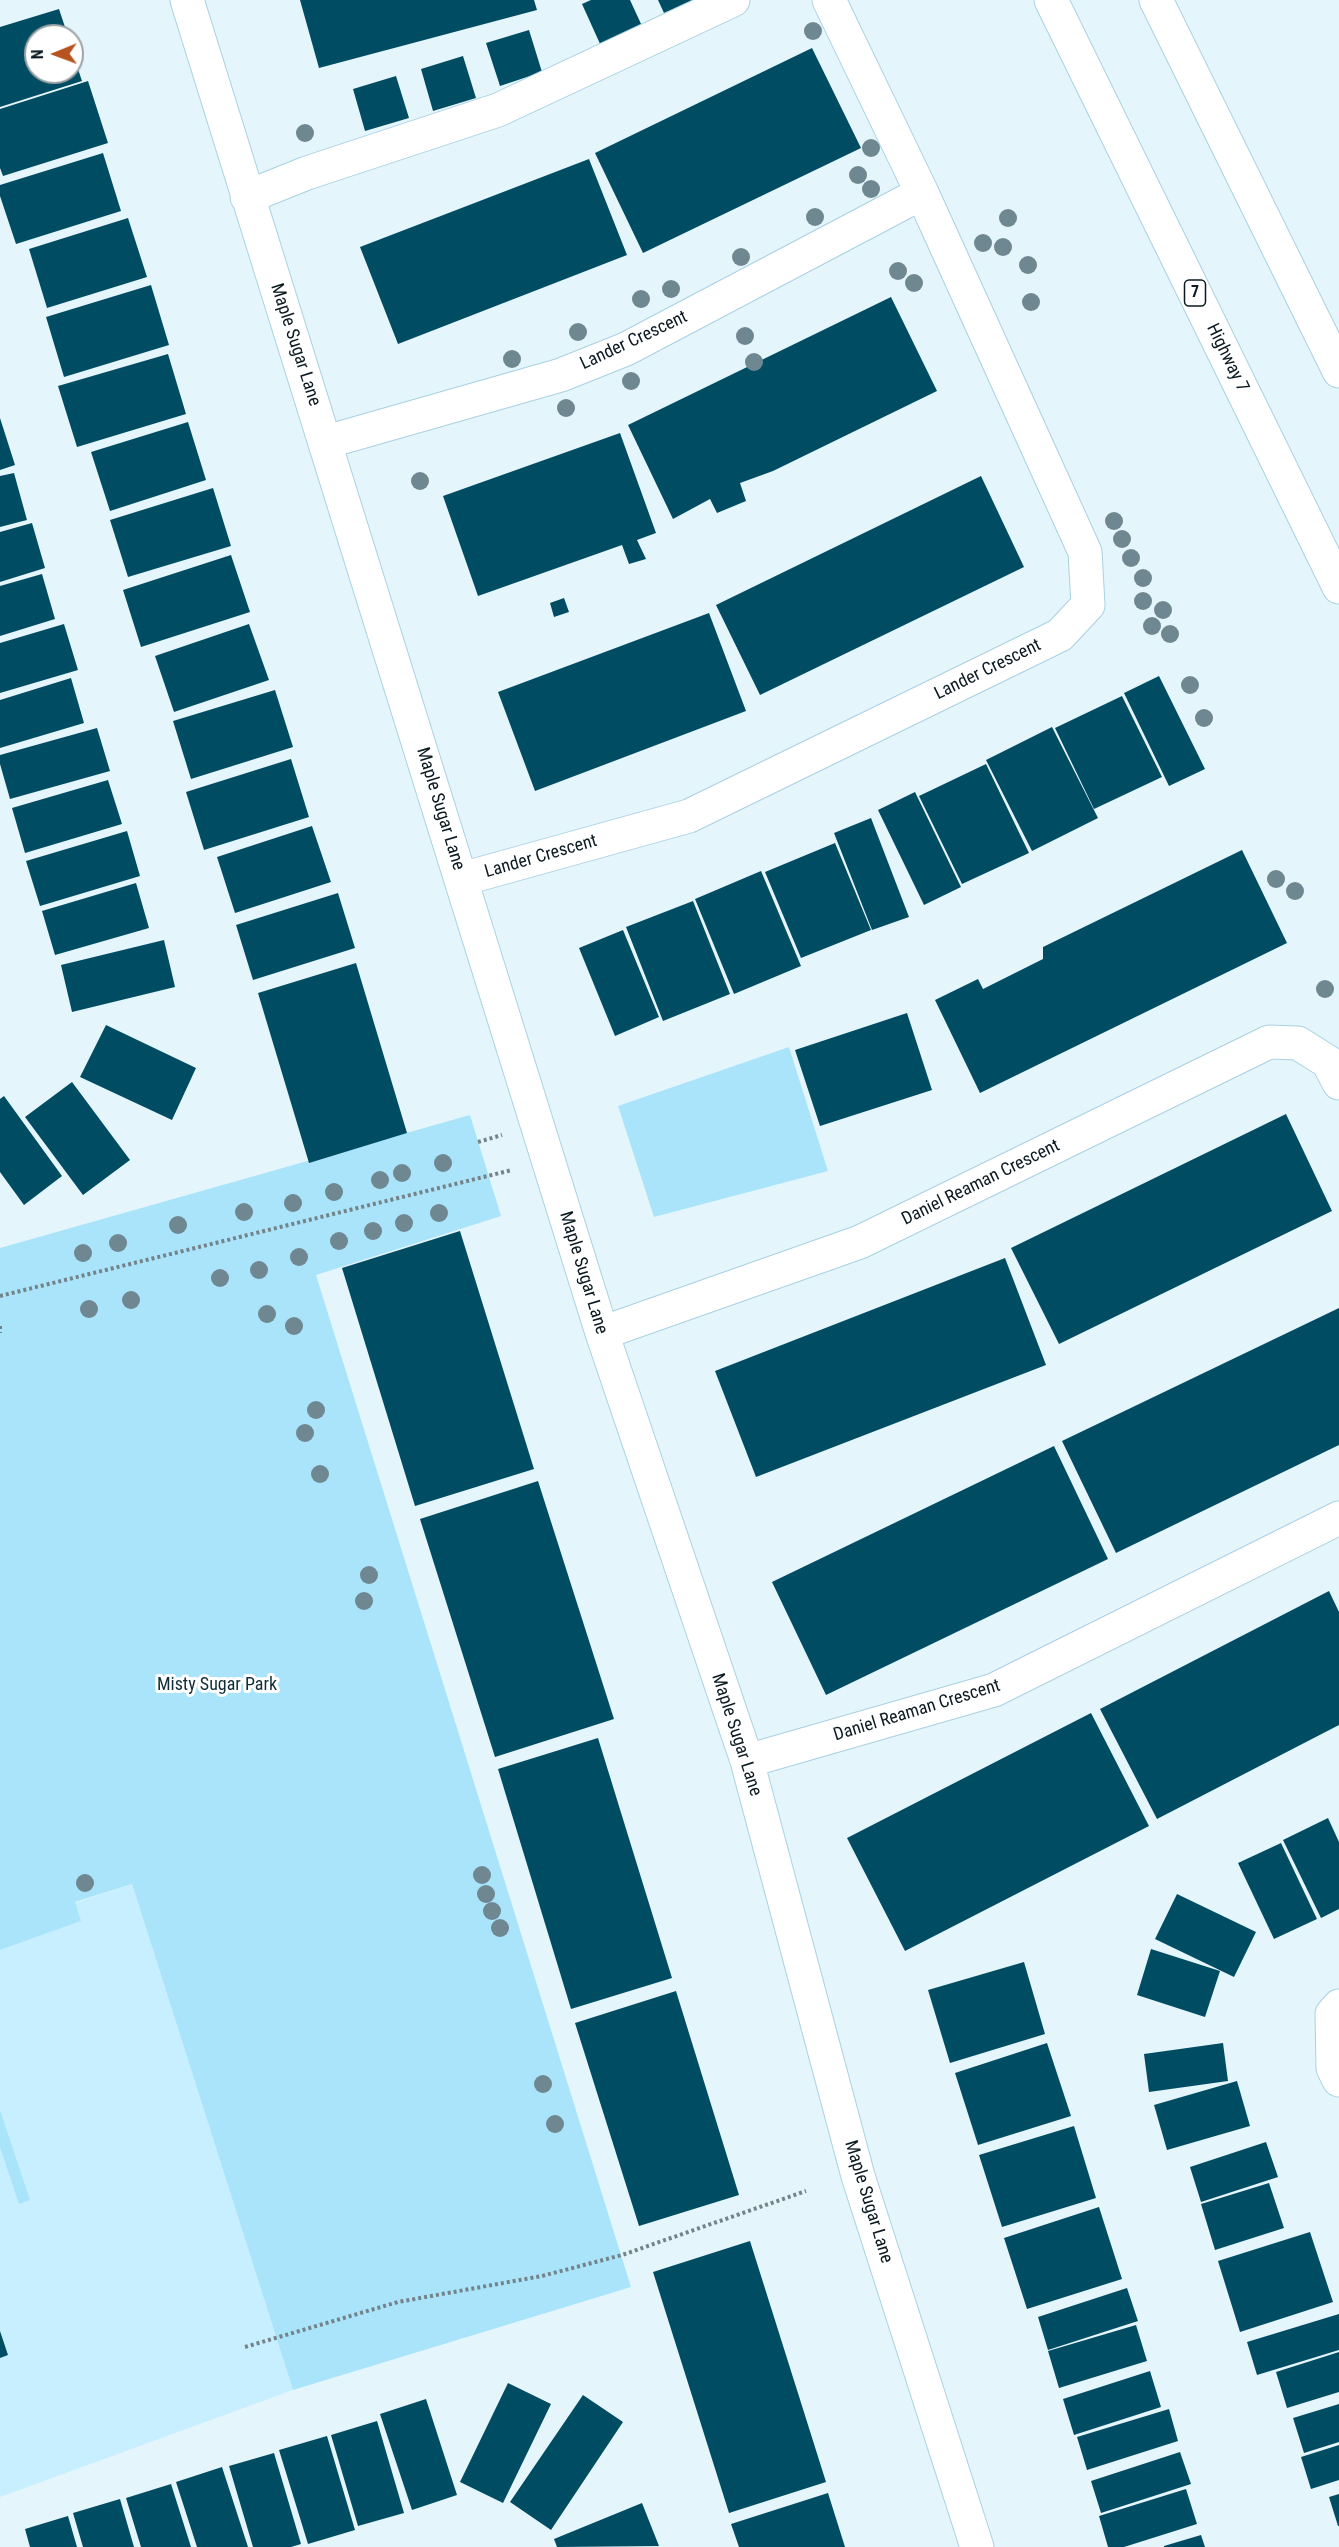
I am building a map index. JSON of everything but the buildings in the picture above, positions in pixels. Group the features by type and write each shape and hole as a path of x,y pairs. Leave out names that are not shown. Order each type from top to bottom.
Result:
{"street":[{"name":"Maple Sugar Lane","path":"187,0 602,1334 747,1761 858,2176 977,2547"},
{"path":"247,197 307,173 498,110 734,0"},
{"name":"Lander Crescent","path":"462,879 688,816 1060,635 1088,605 1085,552 922,194 829,0"},
{"name":"Highway 7","path":"1051,0 1339,586"},
{"path":"1156,0 1339,370"},
{"name":"Lander Crescent","path":"326,442 561,375 626,349 922,194"},
{"name":"Daniel Reaman Crescent","path":"602,1334 860,1242 1269,1042 1298,1043 1329,1062 1339,1083"},
{"name":"Daniel Reaman Crescent","path":"747,1761 994,1690 1339,1518"},
{"path":"1339,2006 1332,2014 1333,2068 1339,2080"}],"path":[{"path":"478,1142 502,1135"},
{"path":"0,1296 513,1169"},
{"path":"0,1326 0,1333"},
{"path":"245,2347 398,2302 542,2276 622,2255 806,2191"}],"shaded area":[{"path":"132,1884 293,2390 0,2497 0,1950 80,1921 75,1903"}],"green space":[{"path":"789,1047 828,1171 654,1217 618,1106"},
{"name":"Misty Sugar Park","path":"470,1115 501,1216 316,1275 631,2287 293,2390 132,1884 75,1902 81,1921 0,1950 0,1248"},
{"path":"0,2110 30,2200 19,2204 0,2147"}]}
